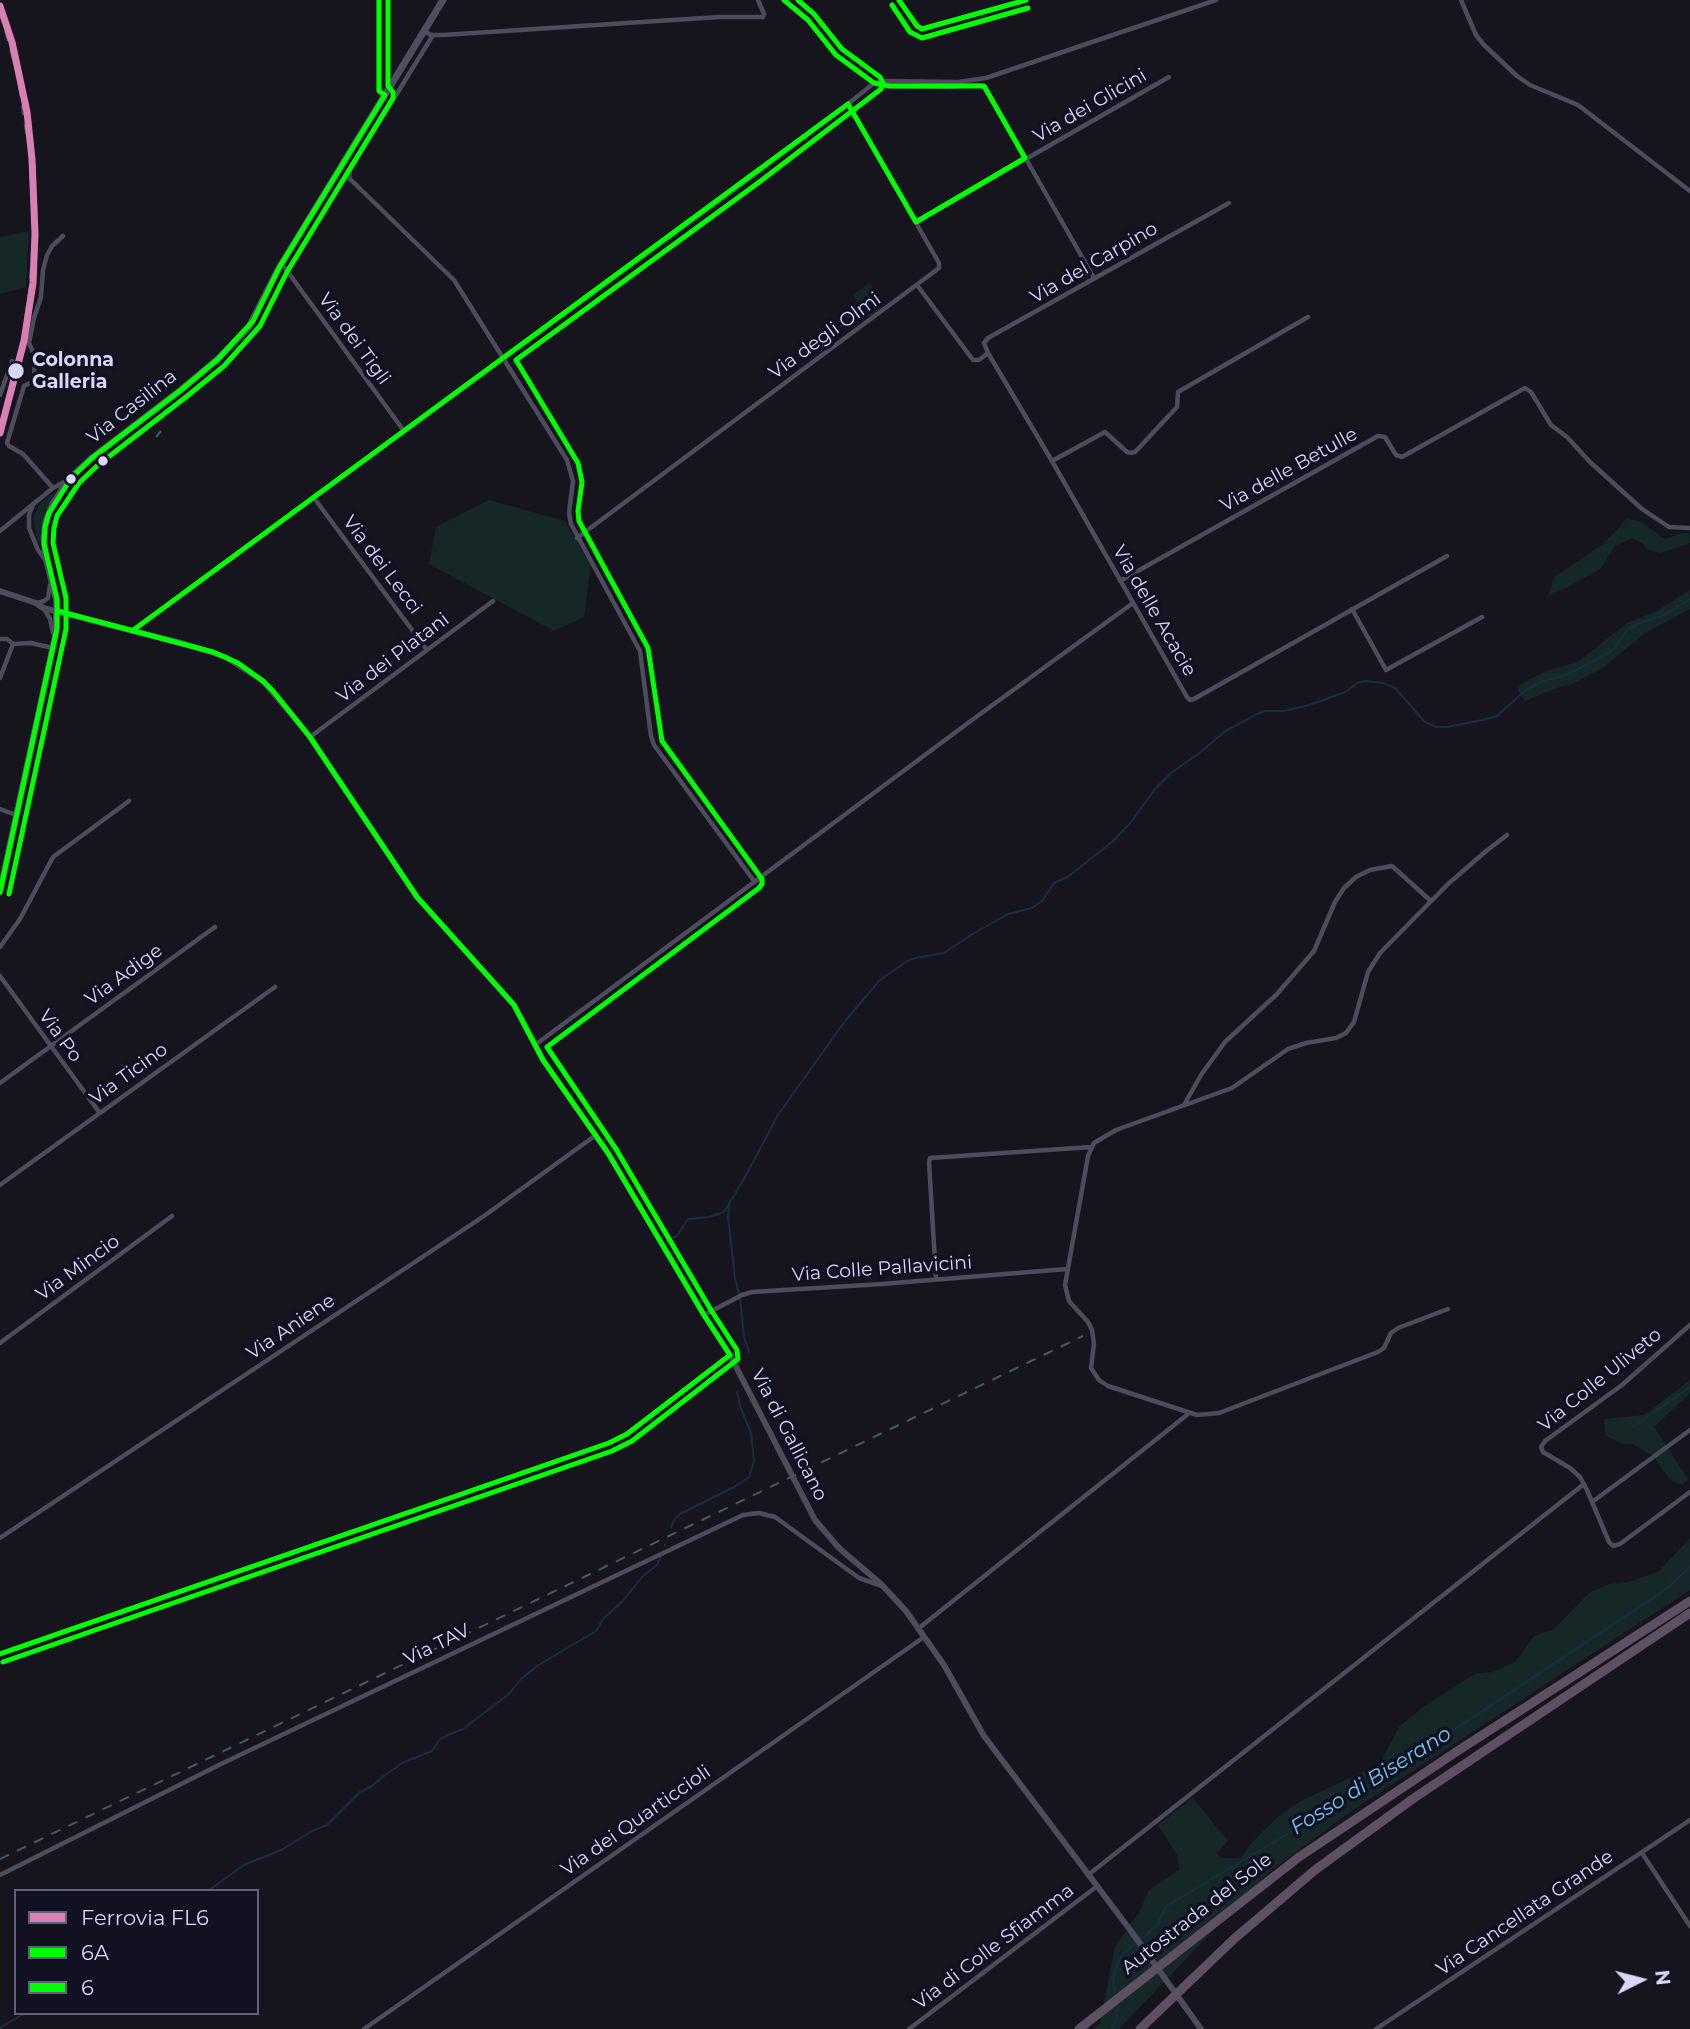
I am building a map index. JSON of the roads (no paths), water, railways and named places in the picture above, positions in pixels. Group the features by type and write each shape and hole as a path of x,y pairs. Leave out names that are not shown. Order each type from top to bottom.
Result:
{"highway":[{"name":"Autostrada del Sole","path":"1079,2029 1299,1857 1690,1601"},
{"name":"Autostrada del Sole","path":"1140,2029 1234,1939 1315,1870 1414,1798 1690,1613"}],"main road":[{"name":"Via Casilina","path":"0,892 54,647 58,611 44,538 46,521 53,504 70,478 190,382 253,321 282,264 443,0"}],"street":[{"path":"379,0 379,91 385,95"},
{"path":"424,31 433,35 719,17 763,17 758,0"},
{"path":"783,0 809,22 836,55 874,83 889,86 982,85 988,90 1094,278"},
{"path":"898,0 922,29 1026,0"},
{"path":"132,631 874,83 958,82 982,79 1216,0"},
{"path":"1461,0 1476,35 1517,76 1530,85 1578,106 1690,191"},
{"path":"433,35 348,176 454,279 569,463 573,483 570,520 640,651 654,746 754,881"},
{"name":"Via dei Glicini","path":"916,222 1169,77"},
{"name":"Via degli Olmi","path":"578,538 938,270 939,265 916,222 848,104"},
{"name":"Via del Carpino","path":"988,353 984,343 988,338 1229,203"},
{"path":"53,488 23,454 7,443 24,386 32,382 34,377 35,357 29,343 41,297 47,255 63,236"},
{"name":"Via dei Tigli","path":"282,264 404,431"},
{"path":"917,285 973,360 979,360 988,353"},
{"path":"1052,461 1105,432 1128,453 1135,452 1176,408 1179,391 1308,317"},
{"name":"Via delle Acacie","path":"988,353 1187,697 1192,700 1447,556"},
{"path":"0,395 12,361"},
{"name":"Via delle Betulle","path":"1120,581 1378,436 1385,437 1396,455 1401,457 1524,388 1530,390 1550,424 1639,507 1665,526 1690,528"},
{"path":"0,531 53,488 70,478"},
{"name":"Via dei Lecci","path":"314,498 427,650"},
{"path":"34,504 29,515 29,528 47,564"},
{"path":"36,603 48,598 50,574"},
{"path":"0,591 49,605 58,611"},
{"name":"Via dei Platani","path":"310,737 492,601"},
{"path":"36,603 43,608 58,611"},
{"path":"535,1045 1133,603"},
{"path":"0,639 7,639 13,644 31,643 54,647 51,623 43,608"},
{"path":"1352,609 1386,670 1482,617"},
{"name":"Via di Gallicano","path":"58,611 213,652 238,663 262,681 310,737 409,888 510,1000 535,1045 596,1135 730,1354 815,1520 830,1539 882,1586 919,1628 984,1736 1197,2020 1201,2029"},
{"path":"0,678 13,644"},
{"path":"0,947 20,919 53,857 129,801"},
{"path":"0,809 17,815"},
{"path":"1448,1309 1398,1328 1391,1333 1382,1350 1374,1354 1219,1413 1202,1415 1188,1413 1108,1386 1096,1377 1091,1364 1094,1344 1092,1330 1067,1296 1065,1284 1091,1147 1099,1139 1116,1130 1234,1087 1289,1049 1336,1038 1347,1032 1354,1023 1364,983 1374,961 1394,937 1432,901 1507,835"},
{"path":"1184,1106 1201,1075 1225,1042 1277,994 1314,951 1335,902 1353,879 1366,871 1391,866 1432,901"},
{"name":"Via Adige","path":"0,1083 215,927"},
{"name":"Via Po","path":"0,976 99,1112"},
{"name":"Via Ticino","path":"0,1185 275,987"},
{"name":"Via Aniene","path":"0,1538 484,1216 596,1135"},
{"path":"936,1279 930,1158 1091,1147"},
{"name":"Via Mincio","path":"0,1343 172,1216"},
{"name":"Via Colle Pallavicini","path":"704,1315 749,1293 1067,1269"},
{"name":"Via Colle Uliveto","path":"1584,1483 1570,1468 1543,1452 1542,1444 1622,1385 1690,1325"},
{"path":"0,1654 609,1443 628,1434 730,1354"},
{"path":"919,1628 1188,1413"},
{"path":"1592,1502 1690,1430"},
{"path":"1087,1875 1584,1483 1609,1543 1615,1546 1690,1492"},
{"name":"Via TAV","path":"0,1875 222,1764 743,1515 759,1513 775,1517 857,1577 882,1586"},
{"name":"Via dei Quarticcioli","path":"364,2029 925,1637"},
{"name":"Via Cancellata Grande","path":"1376,2029 1690,1820"},
{"path":"1642,1853 1690,1926"},
{"name":"Via di Colle Sfiamma","path":"909,2029 1096,1887"}],"waterway":[{"path":"666,1241 677,1236 688,1219 724,1212 778,1115 845,1021 880,980 907,961 944,953 1008,914 1032,908 1042,901 1054,883 1069,876 1113,841 1171,773 1224,732 1265,711 1284,711 1309,705 1346,692 1357,683 1366,681 1395,688 1425,722 1436,727 1497,716 1527,689 1568,674 1611,652 1627,630 1664,615 1690,599"},
{"path":"729,1205 728,1217 739,1294"},
{"path":"740,1298 744,1337 749,1352"},
{"path":"1632,1427 1690,1387"},
{"path":"671,1527 680,1514 749,1477 754,1461 751,1433 737,1392"},
{"path":"211,1889 244,1865 281,1850 327,1825 360,1792 404,1762 432,1751 440,1739 463,1729 509,1694 521,1679 537,1666 596,1631 603,1619 622,1602 642,1577 657,1565 661,1557"},
{"name":"Fosso di Biserano","path":"1142,1939 1157,1925 1165,1907 1383,1777 1666,1589 1690,1567"},
{"name":"Fosso di Biserano","path":"1115,1994 1113,1980 1117,1965 1123,1954 1137,1942"},
{"name":"Fosso di Biserano","path":"1112,2029 1117,2019 1116,2003"},
{"path":"0,2028 22,2015"}],"railway":[{"path":"0,13 17,74 27,139"},
{"path":"0,427 22,341 32,252"},
{"path":"156,437 161,431"},
{"path":"0,1859 1083,1336"}],"rail line":[{"name":"FL6","path":"0,6 12,42 27,112 35,234 33,283 24,341 0,433"}],"place":[{"name":"Colonna Galleria","path":"16,371"}]}
